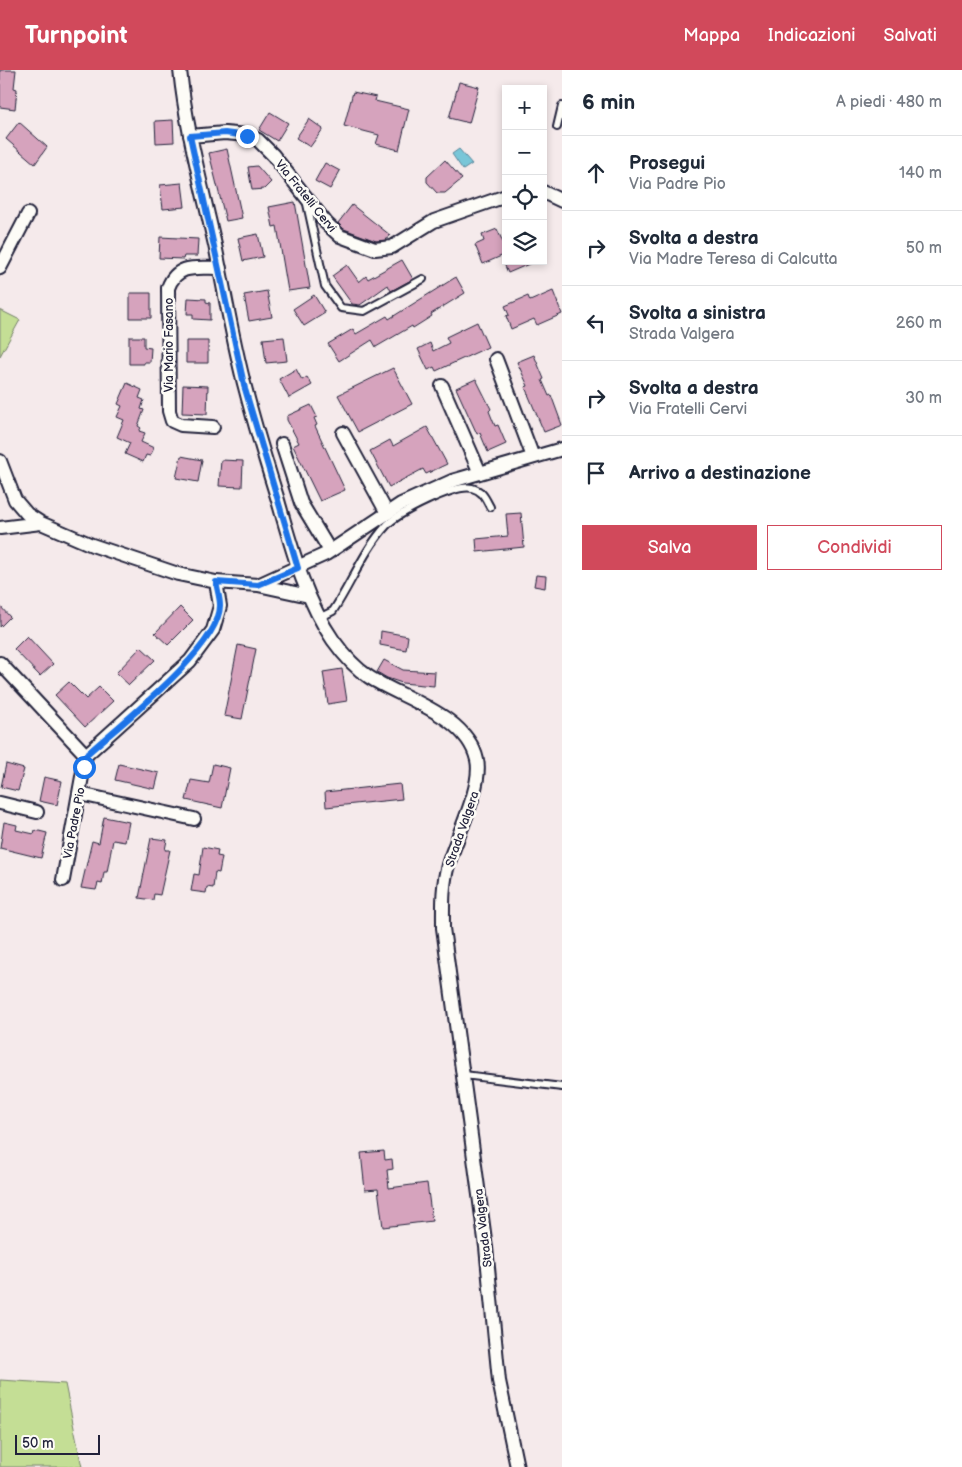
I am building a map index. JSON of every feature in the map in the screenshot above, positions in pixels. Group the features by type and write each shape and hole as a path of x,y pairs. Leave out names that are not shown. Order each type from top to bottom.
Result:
{"street":[{"name":"Strada Valgera","path":"180,70 190,136 245,389 298,568 309,596 332,638 350,661 367,676 396,693 429,707 455,726 470,744 477,760 477,786 447,868 443,894 444,928 486,1247 499,1381 517,1467"},
{"name":"Via Fratelli Cervi","path":"190,136 225,133 247,136 258,140 305,193 327,224 340,236 375,249 392,247 434,221 502,197"},
{"path":"547,194 562,201"},
{"path":"0,268 28,214"},
{"name":"Via Mario Fasano","path":"213,427 181,426 172,421 169,411 168,288 172,277 179,271 220,268"},
{"path":"496,359 533,457"},
{"path":"442,386 480,473"},
{"path":"343,433 386,513"},
{"path":"282,444 301,503 330,551"},
{"path":"258,585 298,568 330,551 386,513 452,481 562,449"},
{"path":"0,461 4,488 27,514 41,523 100,548 178,574 216,582 258,585 309,596"},
{"path":"0,528 41,523"},
{"path":"0,663 86,755 190,661 202,646 213,630 220,606 216,582"},
{"name":"Via Padre Pio","path":"63,880 86,755"},
{"path":"80,794 194,819"},
{"path":"0,803 37,812"}],"lane":[{"path":"556,127 562,106"},
{"path":"305,193 325,286 341,308 364,311 423,279"},
{"path":"321,617 333,611 378,536 396,516 455,490 471,488 482,492 490,507"},
{"path":"464,1075 562,1087"}],"green space":[{"path":"0,310 20,320 0,356"},
{"path":"0,1380 65,1384 82,1467 0,1467"}],"water":[{"path":"459,149 472,164 463,170 452,154"}],"building":[{"path":"0,70 16,70 14,88 17,89 15,109 0,107"},
{"path":"459,82 479,87 469,123 449,118"},
{"path":"353,92 376,97 375,101 409,109 399,150 376,144 379,135 344,126"},
{"path":"270,112 288,123 277,141 259,130"},
{"path":"309,119 323,129 310,147 296,138"},
{"path":"173,120 174,142 156,143 155,121"},
{"path":"19,122 47,147 35,164 6,139"},
{"path":"227,149 242,218 226,221 209,153"},
{"path":"445,160 462,179 445,193 437,193 427,182 427,177"},
{"path":"325,163 340,171 330,189 315,181"},
{"path":"257,166 271,182 264,189 252,190 248,167"},
{"path":"182,183 185,207 163,209 160,185"},
{"path":"295,202 310,288 288,291 277,226 273,227 269,207"},
{"path":"352,205 390,235 386,240 376,241 344,229 338,223"},
{"path":"497,229 502,240 502,256 483,264 475,245 484,241 482,235"},
{"path":"258,234 263,257 243,261 238,238"},
{"path":"160,237 198,239 197,256 184,256 183,259 159,258"},
{"path":"402,260 413,279 391,291 388,285 360,305 352,304 332,276 347,265 359,282 366,276 368,279"},
{"path":"505,265 527,265 508,273"},
{"path":"456,277 465,293 431,314 432,316 413,328 412,326 376,347 372,340 339,361 328,344 353,329 356,334 387,316 389,319"},
{"path":"267,291 272,317 249,321 244,295"},
{"path":"553,291 562,314 537,325 534,319 511,329 506,316 509,315 505,306 528,296 530,301"},
{"path":"130,293 151,293 151,318 130,318"},
{"path":"314,295 325,313 304,326 293,309"},
{"path":"188,298 206,299 206,302 210,303 210,320 193,319 193,314 187,314"},
{"path":"477,322 488,347 436,371 434,367 428,370 418,349 430,343 433,351 449,343 446,337"},
{"path":"129,337 144,337 144,347 151,348 150,362 129,364"},
{"path":"284,337 287,361 266,363 263,339"},
{"path":"186,341 208,341 208,363 186,363"},
{"path":"534,355 544,379 542,380 549,396 551,395 562,425 544,432 525,387 528,386 517,362"},
{"path":"393,368 412,404 358,432 338,395"},
{"path":"296,369 302,380 307,377 312,385 289,398 279,379"},
{"path":"476,379 491,409 489,411 495,426 498,425 506,444 488,452 480,433 477,434 456,388"},
{"path":"127,383 142,390 139,398 144,400 141,409 144,410 138,426 141,428 139,431 145,433 141,442 154,448 150,456 146,455 143,462 125,454 130,443 117,437 124,420 117,417 122,406 118,404"},
{"path":"183,385 208,386 207,414 182,413"},
{"path":"311,405 317,417 314,418 317,425 315,426 345,490 320,501 293,446 299,443 287,420 287,416"},
{"path":"427,427 447,464 426,474 423,469 389,487 370,451 390,440 393,446"},
{"path":"181,456 202,460 198,482 176,478"},
{"path":"221,460 243,461 242,487 219,486"},
{"path":"521,513 524,547 477,552 476,539 508,536 506,514"},
{"path":"536,575 546,576 545,588 534,586"},
{"path":"0,606 10,617 0,627"},
{"path":"180,607 193,620 168,645 155,633"},
{"path":"381,631 408,636 406,650 380,645"},
{"path":"27,636 53,664 40,676 14,649"},
{"path":"238,645 256,649 242,719 224,716"},
{"path":"141,647 155,660 129,685 116,673"},
{"path":"384,660 403,670 435,672 434,686 402,683 387,678 377,672"},
{"path":"342,669 347,701 328,704 323,672"},
{"path":"69,682 86,699 99,687 113,701 85,727 55,695"},
{"path":"6,764 24,769 18,791 1,787"},
{"path":"119,764 159,773 155,789 115,780"},
{"path":"213,764 230,768 222,808 186,800 191,780 209,783"},
{"path":"44,777 62,781 57,805 39,801"},
{"path":"400,784 402,799 326,807 325,792"},
{"path":"104,817 129,822 125,842 113,840 107,872 104,872 102,884 98,883 96,890 81,888 92,841 99,843"},
{"path":"4,822 17,825 16,830 34,834 35,830 47,833 41,858 0,848"},
{"path":"151,838 167,840 165,850 170,850 160,895 154,894 153,900 139,898"},
{"path":"203,847 218,850 217,856 222,857 219,873 215,872 213,888 207,887 206,893 191,891 194,874 199,875"},
{"path":"384,1151 385,1160 392,1159 393,1169 387,1170 389,1188 427,1183 432,1221 383,1227 378,1189 365,1190 361,1153"}],"route":[{"path":"84,767 86,755 190,661 213,630 220,606 216,582 258,585 298,568 245,389 190,136 225,133 247,136"}]}
